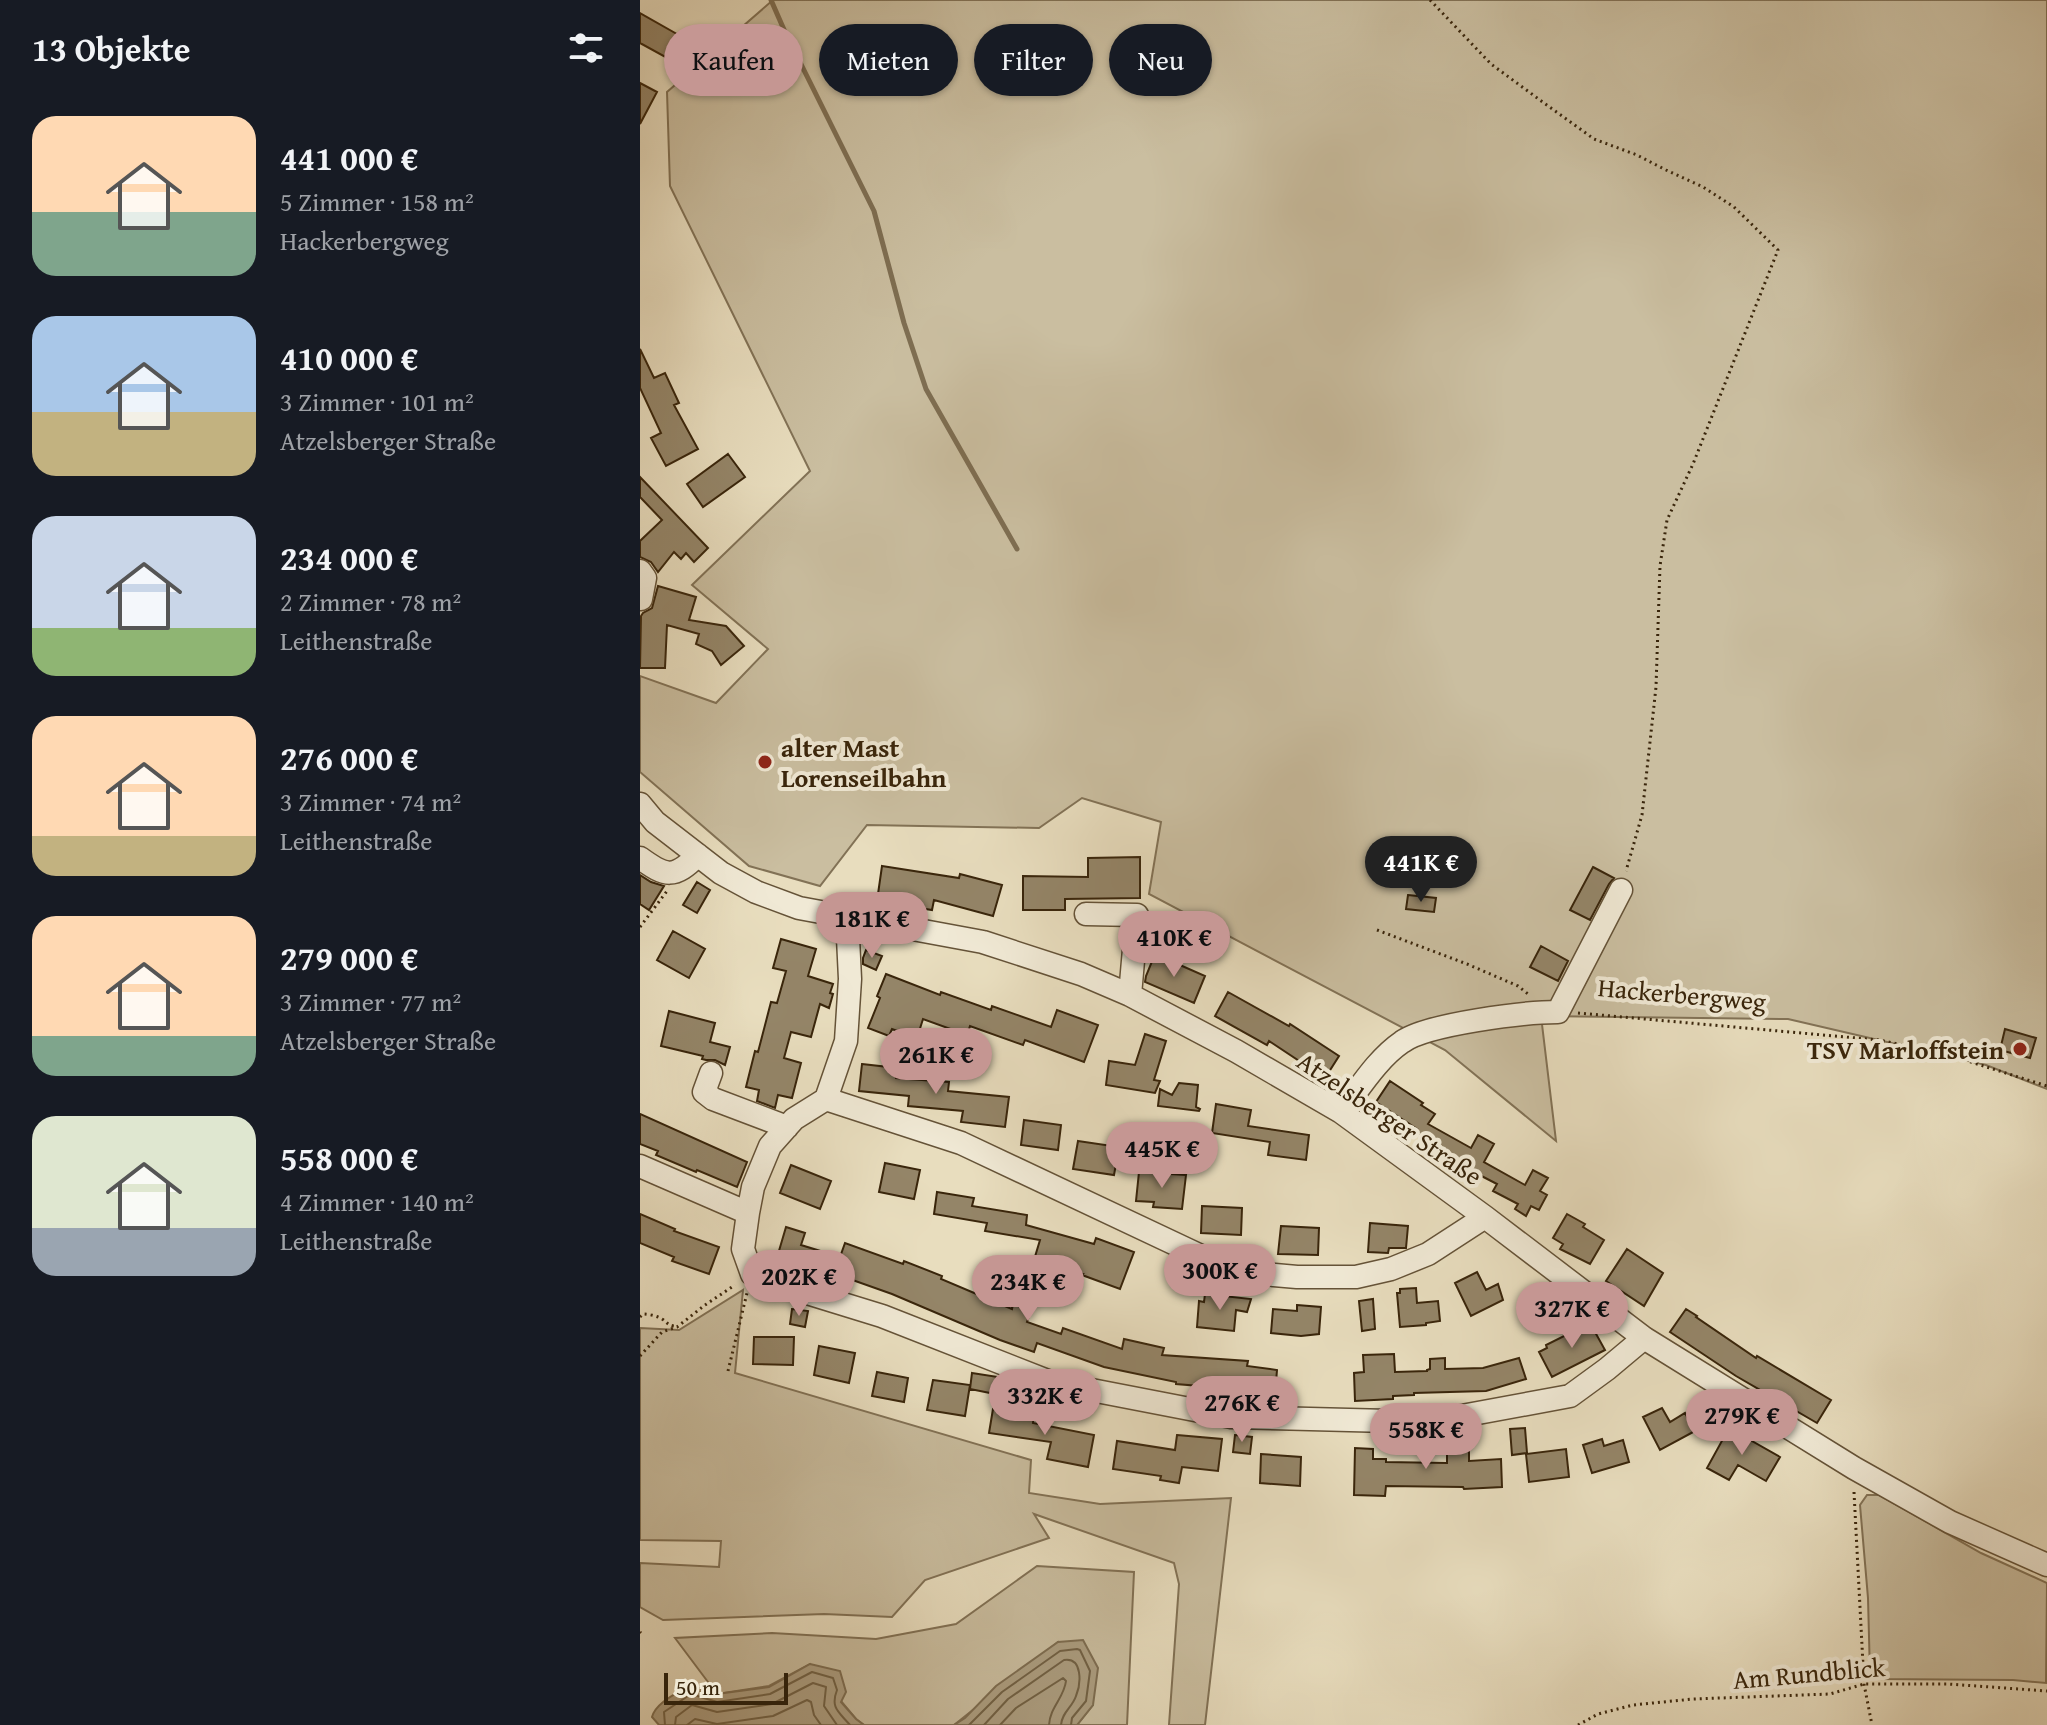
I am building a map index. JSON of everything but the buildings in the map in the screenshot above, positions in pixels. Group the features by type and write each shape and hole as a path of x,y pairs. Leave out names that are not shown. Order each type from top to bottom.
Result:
{"street":[{"path":"640,571 645,578 641,599"},
{"name":"Atzelsberger Straße","path":"640,804 655,822 721,873 756,892 799,908 983,942 1081,974 1130,995 1236,1051 1341,1112 1644,1338 1854,1468 1950,1522 2047,1565"},
{"path":"640,858 659,872 674,873 685,868 698,855"},
{"path":"1341,1112 1384,1059 1409,1038 1430,1030 1550,1012 1621,890"},
{"path":"1086,914 1137,915 1130,995"},
{"path":"847,917 850,979 846,1041 826,1099 794,1119 770,1146 753,1187 743,1249 752,1274 882,1316 1050,1382 1231,1417 1429,1422 1570,1396 1644,1338"},
{"path":"711,1073 704,1092 713,1099 787,1127"},
{"path":"826,1099 961,1143 1205,1258 1251,1273 1356,1277 1391,1269 1428,1254 1485,1217"},
{"path":"640,1166 748,1213"}],"path":[{"path":"1430,0 1491,64 1594,139 1637,155 1703,187 1734,207 1778,250 1693,464 1667,520 1660,566 1656,687 1642,815 1621,890"},
{"path":"640,927 680,870"},
{"path":"1377,930 1518,986 1550,1012"},
{"name":"Hackerbergweg","path":"1550,1012 1879,1040 1942,1053 2047,1086"},
{"path":"640,1356 662,1332 677,1327 752,1274"},
{"path":"728,1371 752,1274"},
{"path":"640,1317 649,1314 677,1327"},
{"path":"1854,1468 1864,1684 1872,1725"},
{"name":"Am Rundblick","path":"1578,1725 1598,1714 1633,1705 1693,1699 1800,1697 1830,1694 1864,1684 1948,1684 2047,1691"}],"shaded area":[{"path":"773,0 2047,0 2047,1089 1986,1065 1788,1019 1541,1016 1556,1141 1445,1050 1149,894 1161,822 1082,798 1039,828 867,825 820,886 749,866 640,772 640,676 716,703 768,649 692,585 810,471 670,186 667,96 803,96 803,24 745,24"},
{"path":"743,1290 735,1373 1031,1460 1029,1493 1100,1504 1231,1498 1205,1725 1169,1725 1179,1584 1174,1563 1034,1514 1049,1538 925,1580 892,1617 824,1614 663,1620 640,1607 640,1563 719,1567 721,1541 640,1540 640,1328 679,1330"},
{"path":"1867,1495 1879,1495 1981,1553 2047,1583 2046,1683 1874,1679 1870,1675 1868,1598 1860,1505"},
{"path":"1037,1566 1134,1572 1127,1725 1077,1725 1093,1705 1058,1642 954,1725 864,1725 810,1664 769,1686 717,1694 675,1638 772,1633 876,1639 956,1624"}],"water":[{"path":"1083,1640 1098,1668 1093,1705 1077,1725 954,1725 996,1686 1058,1642"},
{"path":"810,1664 840,1671 846,1692 841,1702 864,1725 659,1725 652,1717 663,1702 690,1685 717,1694 769,1687"}],"waterway":[{"path":"771,0 874,211 904,323 926,389 1017,549"}],"place":[{"name":"alter Mast Lorenseilbahn","path":"765,762"},
{"name":"TSV Marloffstein","path":"2020,1049"}]}
